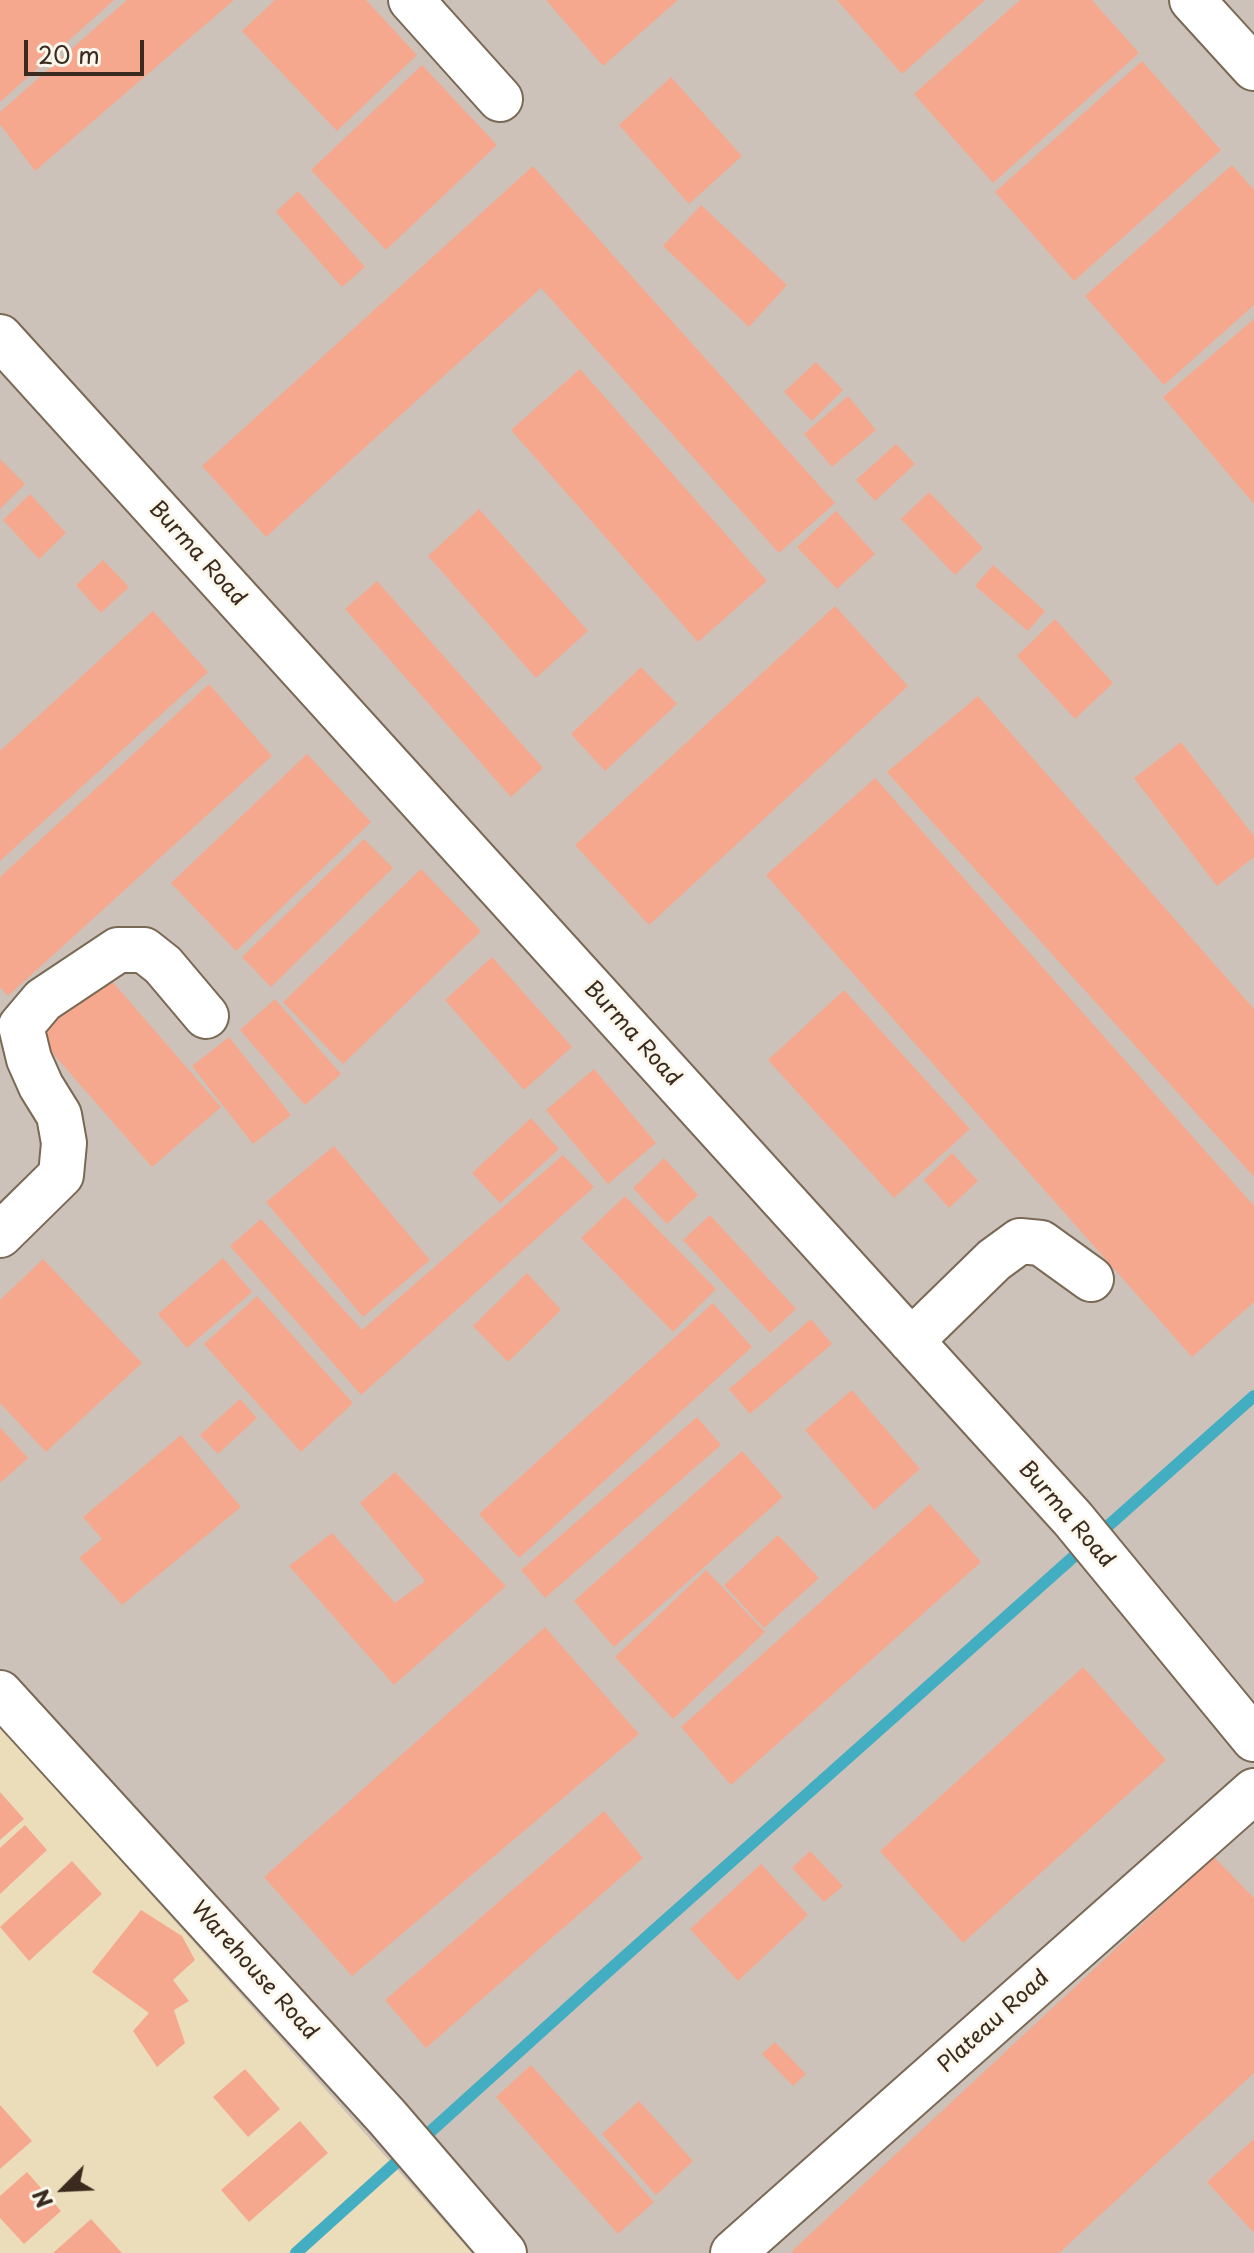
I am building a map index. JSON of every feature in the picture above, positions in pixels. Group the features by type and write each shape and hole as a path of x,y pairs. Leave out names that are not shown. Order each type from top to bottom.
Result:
{"street":[{"path":"411,0 500,99"},
{"path":"1192,0 1254,68"},
{"name":"Burma Road","path":"0,337 1073,1519 1254,1739"},
{"path":"0,1235 61,1175 64,1143 59,1115 29,1059 21,1026 43,1000 118,950 144,950 163,965 206,1016"},
{"path":"911,1341 994,1260 1020,1241 1041,1243 1091,1279"},
{"name":"Warehouse Road","path":"0,1693 387,2117 504,2253"},
{"name":"Plateau Road","path":"733,2253 1254,1791"}],"shaded area":[{"path":"0,0 1254,0 1254,2253 472,2253 0,1726"}],"building":[{"path":"0,0 114,0 0,102"},
{"path":"127,0 234,0 35,171 0,124 0,112"},
{"path":"275,0 366,0 417,55 337,131 242,31"},
{"path":"546,0 678,0 603,66"},
{"path":"837,0 985,0 902,74"},
{"path":"1020,0 1092,0 1139,53 993,183 914,94"},
{"path":"1142,61 1221,150 1074,281 995,192"},
{"path":"422,65 497,145 386,250 311,170"},
{"path":"671,77 742,156 689,204 619,125"},
{"path":"1232,165 1254,190 1254,305 1164,385 1085,296"},
{"path":"533,166 835,503 779,553 541,288 266,537 202,466"},
{"path":"298,191 365,267 342,287 276,212"},
{"path":"701,205 787,285 749,327 663,246"},
{"path":"1254,319 1254,504 1163,397"},
{"path":"816,362 843,390 812,421 784,392"},
{"path":"580,369 767,581 698,642 511,430"},
{"path":"848,396 876,430 832,467 804,434"},
{"path":"896,444 915,464 875,501 856,480"},
{"path":"0,459 25,484 0,509"},
{"path":"929,492 983,548 955,575 901,519"},
{"path":"30,494 66,533 39,559 3,520"},
{"path":"479,509 588,631 536,678 428,556"},
{"path":"836,511 875,554 837,589 797,547"},
{"path":"103,560 129,587 101,613 76,585"},
{"path":"993,565 1045,611 1028,631 975,586"},
{"path":"377,581 543,768 511,797 345,609"},
{"path":"835,606 908,686 649,925 575,845"},
{"path":"153,611 208,672 0,861 0,751"},
{"path":"1055,619 1113,683 1075,719 1017,656"},
{"path":"641,667 677,704 605,771 571,734"},
{"path":"209,684 272,756 8,996 0,987 0,877"},
{"path":"978,696 1254,1009 1254,1177 887,772"},
{"path":"1181,742 1254,836 1254,857 1217,886 1134,778"},
{"path":"307,754 371,822 236,951 171,883"},
{"path":"875,778 1254,1206 1254,1302 1192,1357 766,875"},
{"path":"364,839 393,868 271,987 242,957"},
{"path":"421,869 481,931 343,1064 283,1002"},
{"path":"492,957 572,1047 524,1090 445,1000"},
{"path":"104,972 221,1107 152,1167 35,1033"},
{"path":"844,990 970,1129 894,1198 768,1060"},
{"path":"275,999 341,1074 305,1105 240,1030"},
{"path":"229,1037 291,1115 253,1144 192,1066"},
{"path":"594,1069 656,1143 608,1184 546,1110"},
{"path":"531,1118 559,1149 500,1203 472,1173"},
{"path":"334,1146 430,1260 363,1317 266,1202"},
{"path":"952,1153 978,1181 949,1208 924,1180"},
{"path":"563,1155 594,1187 361,1395 230,1246 261,1219 362,1330"},
{"path":"664,1158 698,1195 667,1224 633,1188"},
{"path":"625,1196 716,1289 673,1332 581,1238"},
{"path":"710,1215 796,1309 770,1333 683,1240"},
{"path":"223,1258 252,1292 187,1348 158,1314"},
{"path":"43,1259 142,1363 46,1452 0,1403 0,1300"},
{"path":"527,1273 561,1310 508,1362 473,1326"},
{"path":"257,1296 353,1403 301,1452 204,1344"},
{"path":"713,1303 752,1347 519,1558 479,1514"},
{"path":"811,1319 832,1344 750,1414 729,1389"},
{"path":"852,1390 920,1469 874,1510 805,1430"},
{"path":"240,1399 257,1418 218,1454 200,1435"},
{"path":"697,1417 721,1445 545,1598 521,1570"},
{"path":"0,1427 28,1458 0,1483"},
{"path":"181,1435 241,1507 122,1605 79,1558 102,1539 83,1517"},
{"path":"742,1451 783,1497 614,1647 574,1601"},
{"path":"395,1472 506,1586 394,1685 289,1566 332,1533 395,1603 425,1581 360,1503"},
{"path":"930,1504 981,1562 731,1785 681,1727"},
{"path":"778,1535 819,1578 764,1628 724,1585"},
{"path":"706,1570 765,1632 673,1719 615,1657"},
{"path":"545,1627 639,1734 352,1976 264,1877"},
{"path":"1083,1667 1166,1760 963,1943 880,1851"},
{"path":"0,1792 24,1819 0,1840"},
{"path":"604,1811 643,1858 426,2048 385,2000"},
{"path":"25,1825 47,1850 0,1894 0,1848"},
{"path":"810,1851 843,1886 824,1902 792,1868"},
{"path":"1214,1857 1254,1898 1254,2073 1059,2253 793,2253 792,2251"},
{"path":"72,1861 102,1894 29,1961 0,1927"},
{"path":"761,1864 808,1915 738,1981 690,1929"},
{"path":"141,1910 182,1936 195,1960 173,1980 189,2001 174,2010 185,2043 157,2067 133,2031 149,2013 92,1972"},
{"path":"775,2042 806,2074 793,2086 762,2054"},
{"path":"531,2065 654,2202 618,2234 496,2097"},
{"path":"245,2069 280,2109 248,2137 213,2097"},
{"path":"639,2101 693,2161 656,2195 602,2134"},
{"path":"0,2105 32,2141 0,2169"},
{"path":"300,2121 328,2153 249,2222 221,2190"},
{"path":"1254,2139 1254,2233 1207,2182"},
{"path":"27,2172 61,2211 24,2244 0,2218 0,2196"},
{"path":"91,2219 122,2253 53,2253"}],"waterway":[{"path":"296,2253 1254,1396"}]}
